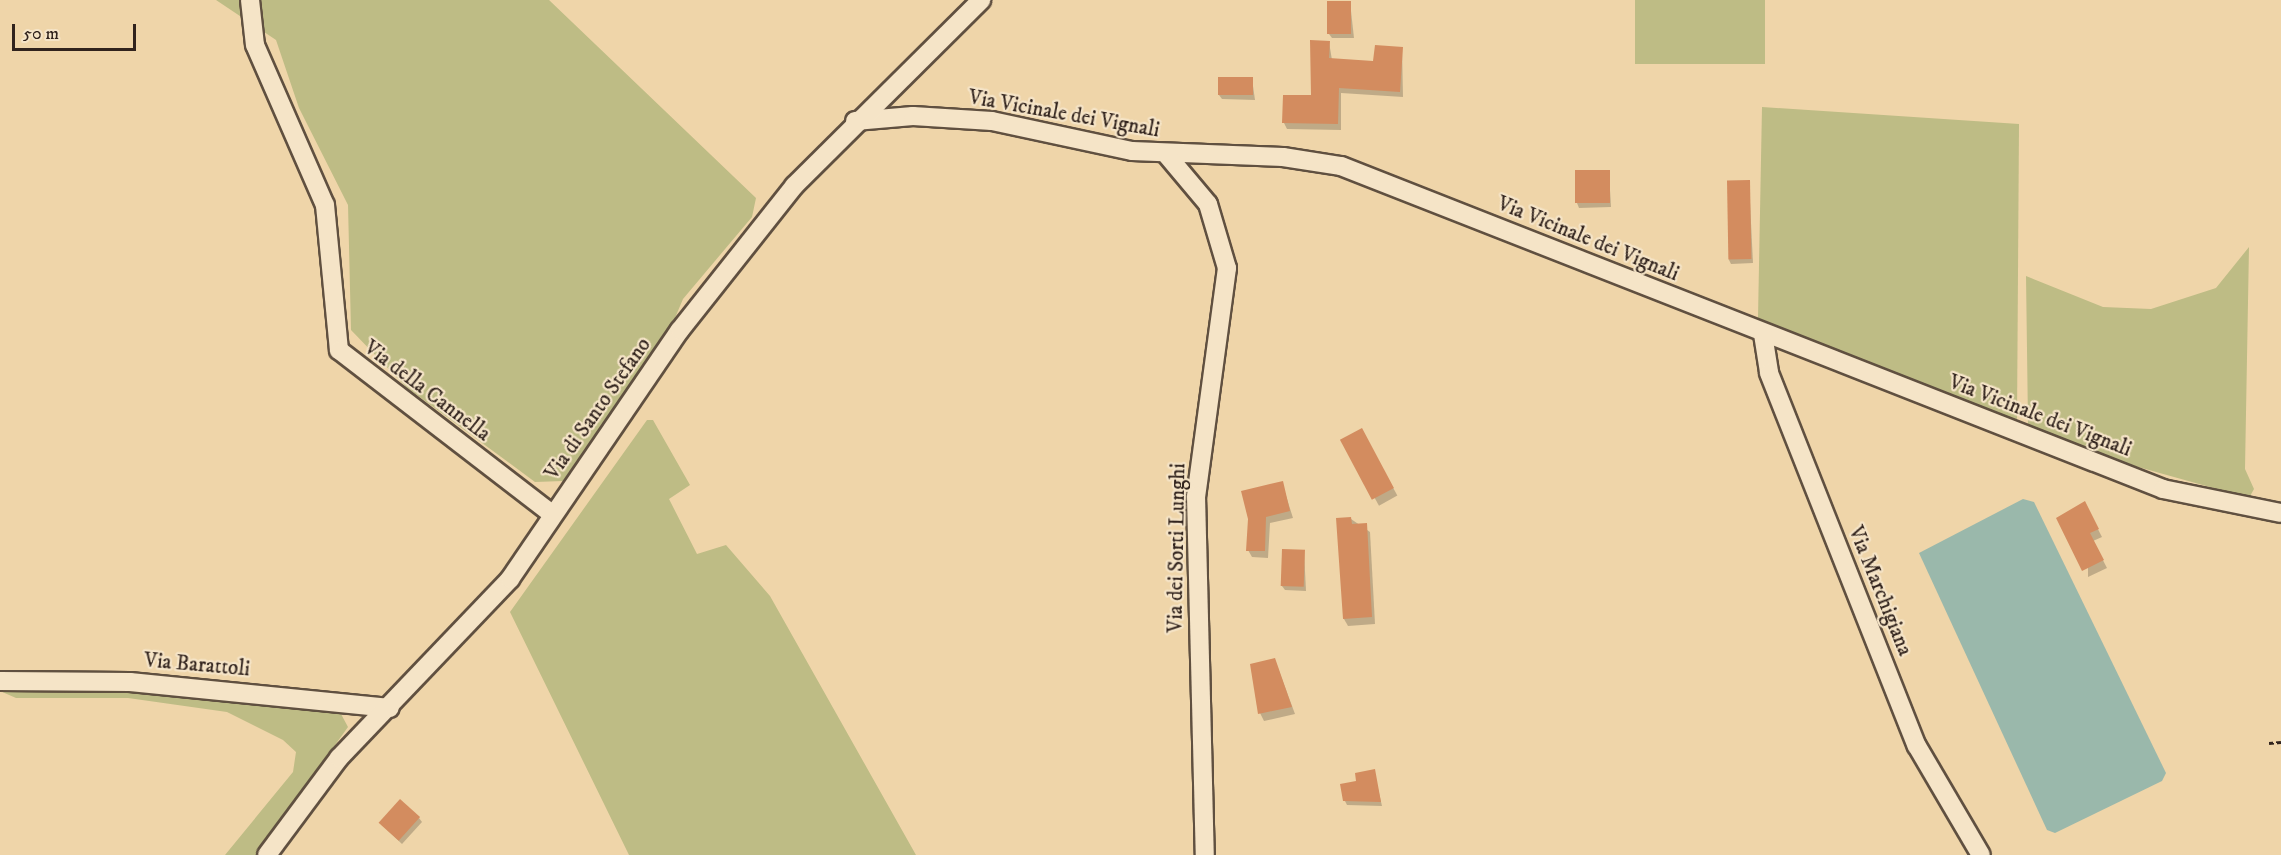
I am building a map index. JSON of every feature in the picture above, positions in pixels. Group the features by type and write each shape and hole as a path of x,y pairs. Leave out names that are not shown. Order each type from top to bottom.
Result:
{"street":[{"name":"Via della Cannella","path":"250,0 255,45 325,205 339,350 552,514"},
{"name":"Via di Santo Stefano","path":"267,855 339,758 390,708 510,579 552,514 686,323 794,186 855,121 981,0"},
{"name":"Via Vicinale dei Vignali","path":"855,121 913,116 992,121 1166,154 1283,157 1341,166 1763,334 2163,489 2281,513"},
{"name":"Via dei Sorti Lunghi","path":"1166,154 1208,204 1227,268 1196,496 1205,855"},
{"name":"Via Marchigiana","path":"1763,334 1769,373 1917,746 1981,855"},
{"name":"Via Barattoli","path":"0,681 130,682 390,708"}],"path":[{"path":"2269,744 2281,742"}],"shaded area":[{"path":"216,0 549,0 756,198 752,217 683,299 672,325 563,481 535,482 406,387 351,330 348,205 299,108 276,40"},
{"path":"1635,0 1765,0 1765,64 1635,64"},
{"path":"1762,107 2019,124 2017,420 1758,318"},
{"path":"2249,247 2245,469 2254,489 2249,498 2124,463 2028,424 2026,276 2103,307 2151,309 2216,288"},
{"path":"647,420 653,420 690,485 669,499 697,554 726,545 770,596 916,855 629,855 510,612"},
{"path":"2023,499 2034,502 2166,773 2162,781 2055,833 2047,830 1919,553"},
{"path":"0,691 116,691 320,709 341,714 348,727 256,855 225,855 293,772 296,752 283,740 227,712 128,698 16,698"}],"building":[{"path":"1327,1 1351,1 1351,34 1327,34"},
{"path":"1310,40 1330,41 1329,58 1373,61 1375,45 1403,47 1400,92 1339,88 1338,124 1282,123 1283,95 1311,95"},
{"path":"1218,77 1253,77 1253,95 1218,95"},
{"path":"1575,170 1610,170 1610,203 1575,203"},
{"path":"1727,180 1750,180 1751,259 1728,259"},
{"path":"1362,428 1394,488 1372,500 1340,440"},
{"path":"1283,481 1290,511 1266,517 1265,551 1246,551 1248,519 1241,491"},
{"path":"2085,501 2099,529 2090,533 2104,560 2082,571 2056,518"},
{"path":"1351,517 1352,524 1367,523 1372,617 1343,619 1336,518"},
{"path":"1282,549 1305,550 1304,587 1281,586"},
{"path":"1275,658 1292,707 1258,714 1250,664"},
{"path":"1375,769 1381,802 1343,801 1340,784 1356,781 1355,773"},
{"path":"400,799 420,817 399,841 379,823"}]}
